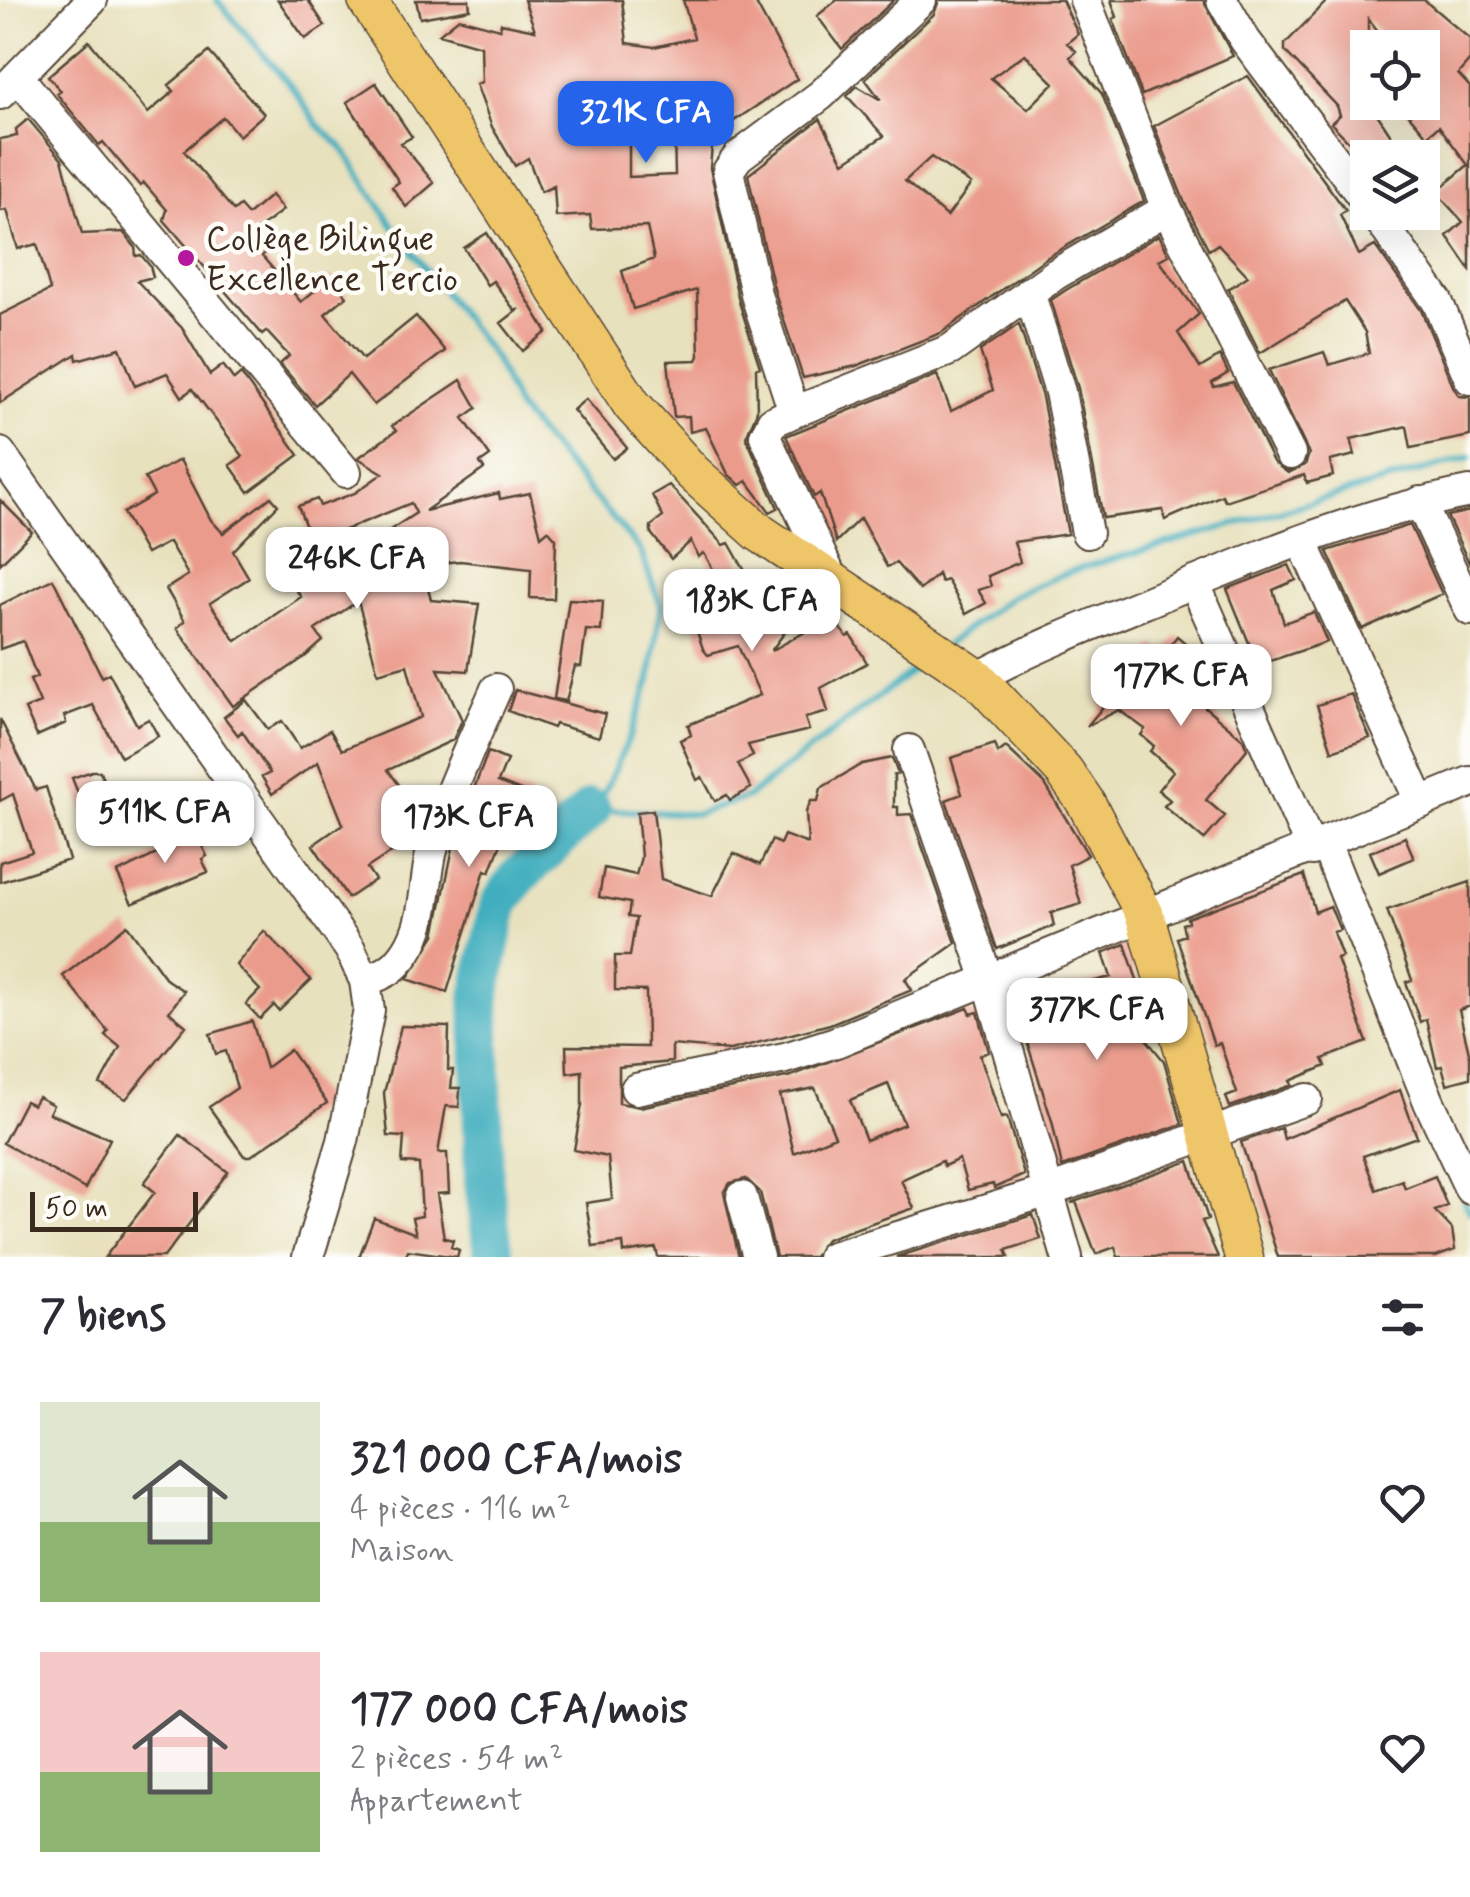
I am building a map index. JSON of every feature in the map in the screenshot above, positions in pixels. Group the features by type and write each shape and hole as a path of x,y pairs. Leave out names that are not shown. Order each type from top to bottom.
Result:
{"main road":[{"path":"367,0 632,405 721,502 969,673 1064,771 1086,803 1144,913 1244,1257"}],"street":[{"path":"92,0 10,86 346,472"},
{"path":"794,412 757,298 728,171 738,158 821,95 921,0"},
{"path":"1084,0 1167,208 1290,454"},
{"path":"1222,0 1245,40 1350,180"},
{"path":"834,583 765,436 772,422 950,350 1029,292 1167,208"},
{"path":"1387,230 1437,302 1470,379"},
{"path":"1029,292 1060,392 1087,533"},
{"path":"0,453 328,917 365,981 370,1010 364,1042 342,1141 308,1257"},
{"path":"969,673 1302,541 1420,502 1470,492"},
{"path":"1420,502 1470,610"},
{"path":"1302,541 1421,803"},
{"path":"1194,582 1319,847 1470,1190"},
{"path":"365,981 392,972 410,948 422,918 432,854 446,808 496,689"},
{"path":"909,750 988,980 1068,1257"},
{"path":"636,1089 785,1058 1319,847 1470,782"},
{"path":"832,1257 1049,1191 1307,1099"},
{"path":"742,1197 758,1257"}],"building":[{"path":"278,0 308,0 325,26 305,39"},
{"path":"416,0 469,0 470,9 420,18"},
{"path":"524,0 622,0 627,43 654,47 694,38 683,0 754,0 797,79 713,135 710,168 739,302 760,367 756,368 757,411 746,437 778,508 770,512 747,481 740,485 728,474 706,428 690,432 689,416 674,417 668,361 697,360 699,356 697,290 633,309 622,271 654,259 647,227 592,229 590,215 556,217 554,186 541,192 528,158 515,166 492,127 476,84 482,82 481,46 439,34 459,18 500,29 501,23 535,30","holes":["629,129 674,132 675,175 629,177"]},
{"path":"837,0 894,0 842,49 817,16"},
{"path":"939,0 1062,0 1078,34 1067,43 1076,51 1070,57 1102,94 1144,201 1046,258 941,333 856,366 803,378 775,293 748,175 820,119 844,162 884,136 847,96 857,86 881,100 865,79 934,14","holes":["1025,54 1054,83 1028,109 991,78","931,157 971,184 947,217 905,181"]},
{"path":"1111,0 1203,0 1233,56 1142,95 1113,19 1117,17"},
{"path":"1328,0 1424,0 1470,39 1470,60 1458,74 1470,87 1470,270 1447,236 1463,222 1440,196 1440,189 1468,165 1439,126 1427,136 1413,120 1440,120 1440,30 1376,30 1368,19 1368,30 1350,30 1350,120 1381,120 1394,140 1350,143 1331,123 1340,115 1337,106 1285,51 1285,44"},
{"path":"89,41 148,113 174,91 169,85 209,52 264,114 239,136 223,117 184,151 234,211 240,206 248,215 271,195 283,210 252,234 266,252 262,256 301,302 331,277 347,296 325,314 363,359 416,316 445,351 374,405 349,374 315,405 280,364 289,356 266,331 262,334 164,220 167,210 144,183 140,186 103,142 99,145 57,94 61,91 48,76"},
{"path":"1248,76 1346,211 1340,215 1359,255 1375,246 1421,310 1453,386 1459,396 1470,397 1470,436 1411,448 1407,426 1351,439 1355,455 1330,461 1333,476 1307,483 1304,475 1225,501 1222,495 1165,520 1163,510 1103,518 1078,388 1051,300 1066,290 1159,235 1169,255 1159,260 1199,314 1178,333 1200,368 1220,356 1228,373 1212,383 1214,387 1233,382 1273,462 1288,473 1305,465 1309,454 1269,370 1324,352 1329,365 1369,353 1365,332 1345,301 1260,353 1228,289 1248,276 1218,244 1209,250 1184,201 1154,126"},
{"path":"376,83 412,137 401,143 434,183 406,207 392,187 399,182 347,102"},
{"path":"28,119 62,159 82,234 123,232 135,247 136,256 141,255 150,266 153,277 137,281 182,328 210,375 223,365 234,380 241,374 299,455 249,492 230,465 243,456 192,389 182,397 167,373 135,386 120,348 77,360 76,354 0,403 0,315 50,290 37,244 18,249 7,210 0,211 0,139 17,136 16,129"},
{"path":"487,233 547,332 523,351 501,323 519,309 515,311 493,281 487,285 464,248"},
{"path":"1019,324 1042,397 1068,534 1014,542 1020,562 988,576 991,586 978,590 986,603 966,614 947,580 941,582 938,574 920,590 896,563 887,567 860,518 836,542 820,493 814,497 786,436 937,375 951,411 993,390 980,351"},
{"path":"461,380 477,408 463,418 490,456 480,463 484,469 425,511 499,493 500,499 530,493 541,536 548,530 556,539 554,599 530,598 531,569 460,561 422,565 431,600 479,604 468,671 438,669 462,720 453,740 388,770 417,809 421,805 425,809 416,836 367,868 375,880 348,898 313,845 343,824 318,762 272,794 262,777 270,773 242,731 238,735 224,717 246,700 268,729 282,721 300,748 330,730 342,750 421,717 407,665 378,673 358,601 315,630 323,641 306,656 233,706 177,628 185,621 166,589 188,575 169,542 146,554 123,513 154,495 145,478 180,460 211,520 223,533 271,497 278,505 233,551 249,578 210,603 236,641 301,597 297,591 416,513 411,503 312,543 298,506 317,499 320,506 355,493 383,473 358,458 396,431 392,426"},
{"path":"586,399 627,448 613,459 573,410"},
{"path":"669,485 724,545 729,543 753,585 766,577 777,593 788,586 810,598 771,651 832,617 847,637 851,635 867,663 821,688 828,712 805,718 809,730 748,745 753,756 738,764 751,788 730,800 727,795 715,801 702,777 697,780 680,740 691,735 688,725 760,695 738,646 708,655 703,649 689,608 727,595 704,553 698,557 691,541 671,559 651,533 651,526 663,517 652,495"},
{"path":"0,500 32,532 0,564"},
{"path":"1470,511 1470,565 1447,516"},
{"path":"1410,525 1442,594 1362,629 1327,551"},
{"path":"1289,565 1296,580 1273,590 1284,623 1314,612 1327,642 1258,665 1227,589"},
{"path":"53,579 102,677 109,673 137,725 149,719 158,736 121,757 93,705 64,716 66,723 37,736 25,709 40,703 30,680 37,677 23,641 0,649 0,605"},
{"path":"569,599 603,601 601,631 586,630 581,667 575,666 566,701 554,699"},
{"path":"1177,636 1210,664 1220,688 1205,707 1243,739 1247,749 1206,800 1225,816 1204,840 1164,806 1170,800 1158,790 1173,771 1150,751 1154,746 1141,735 1145,729 1119,710 1087,726 1102,708 1102,693 1116,692 1155,645 1164,653"},
{"path":"515,690 605,714 599,737 555,724 553,728 508,711"},
{"path":"1351,694 1370,738 1332,751 1317,705"},
{"path":"0,719 36,790 46,787 69,860 0,882 0,862 32,852 13,794 0,801"},
{"path":"995,744 998,753 1006,747 1045,784 1088,855 1069,865 1081,904 1051,913 1054,926 997,949 946,800 962,794 951,758"},
{"path":"488,752 507,760 498,782 531,795 525,811 515,807 490,872 485,870 447,992 407,979 435,935 455,838"},
{"path":"892,758 898,774 894,775 894,807 898,807 898,815 911,814 956,943 905,979 912,990 830,1024 730,1050 672,1045 672,1062 619,1067 619,1103 640,1107 791,1076 968,1008 971,1014 978,1012 989,1052 980,1055 1001,1118 1007,1117 1024,1175 994,1188 993,1184 968,1190 959,1159 944,1166 942,1161 901,1180 914,1208 826,1239 814,1257 776,1257 760,1192 746,1179 730,1183 724,1193 739,1257 658,1257 656,1248 624,1253 623,1243 593,1247 586,1203 612,1199 608,1157 574,1150 582,1105 582,1071 567,1073 566,1046 647,1047 646,991 615,990 615,956 630,956 636,918 628,917 630,903 599,897 604,868 636,875 641,857 637,812 653,810 661,879 712,896 734,853 760,865 772,840 780,844 784,835 808,844 806,812 811,801 818,801 821,788 862,764","holes":["888,1084 904,1124 866,1140 850,1100","815,1088 835,1136 794,1153 780,1095"]},
{"path":"100,771 110,800 101,807 115,840 99,846 72,778"},
{"path":"176,824 181,835 188,831 194,842 199,840 207,856 202,859 208,872 132,904 117,873 163,851 156,834"},
{"path":"1405,837 1414,858 1379,873 1370,852"},
{"path":"1304,875 1315,912 1330,906 1340,930 1333,932 1342,957 1337,959 1367,1042 1323,1059 1326,1066 1290,1081 1292,1085 1230,1107 1226,1097 1237,1093 1220,1043 1214,1045 1177,938 1185,935 1182,924 1188,922 1187,918"},
{"path":"1470,882 1470,1006 1459,1010 1470,1057 1470,1078 1447,1084 1442,1066 1437,1067 1426,1019 1420,1022 1406,982 1412,980 1387,910"},
{"path":"127,925 167,980 184,991 169,1012 186,1026 126,1099 100,1084 120,1047 105,1035 108,1031 63,976"},
{"path":"264,931 311,980 279,1011 274,1005 260,1019 246,1004 260,990 236,965"},
{"path":"1125,944 1143,998 1133,1001 1146,1039 1164,1061 1182,1124 1062,1167 1052,1121 1011,991 1031,982 1034,996 1111,977 1103,953"},
{"path":"252,1021 266,1068 290,1050 327,1103 251,1156 244,1156 209,1107 237,1088 226,1051 216,1054 210,1034"},
{"path":"401,1026 449,1027 448,1070 453,1070 451,1088 460,1088 459,1107 446,1106 438,1153 447,1153 449,1193 437,1194 444,1238 453,1240 451,1247 459,1250 457,1257 408,1250 405,1257 359,1257 374,1218 416,1234 412,1218 422,1216 419,1164 402,1163 404,1137 388,1136 384,1093"},
{"path":"1400,1090 1417,1137 1363,1156 1376,1190 1402,1180 1405,1188 1435,1176 1447,1206 1435,1211 1452,1229 1455,1250 1436,1257 1278,1257 1241,1142 1281,1128 1284,1139"},
{"path":"38,1097 53,1105 49,1113 110,1139 85,1189 3,1143 25,1101 33,1105"},
{"path":"180,1135 228,1172 164,1257 105,1257 155,1192 144,1183"},
{"path":"1189,1161 1208,1219 1202,1221 1218,1257 1118,1257 1115,1247 1096,1254 1076,1202 1071,1203"},
{"path":"1033,1215 1041,1239 1006,1250 1009,1257 896,1257"}],"waterway":[{"path":"217,0 291,86 318,125 341,146 395,229 495,359 517,408 640,550 661,606 650,680 630,736 605,790 591,809"},
{"path":"813,84 822,72"},
{"path":"947,644 1014,595 1071,571 1470,457"},
{"path":"592,809 697,814 748,797 925,661"},
{"path":"494,1257 484,1183 480,997 499,905 518,877 591,809"},
{"path":"1464,1201 1470,1212"}],"place":[{"name":"Collège Bilingue Excellence Tercio","path":"186,258"}]}
